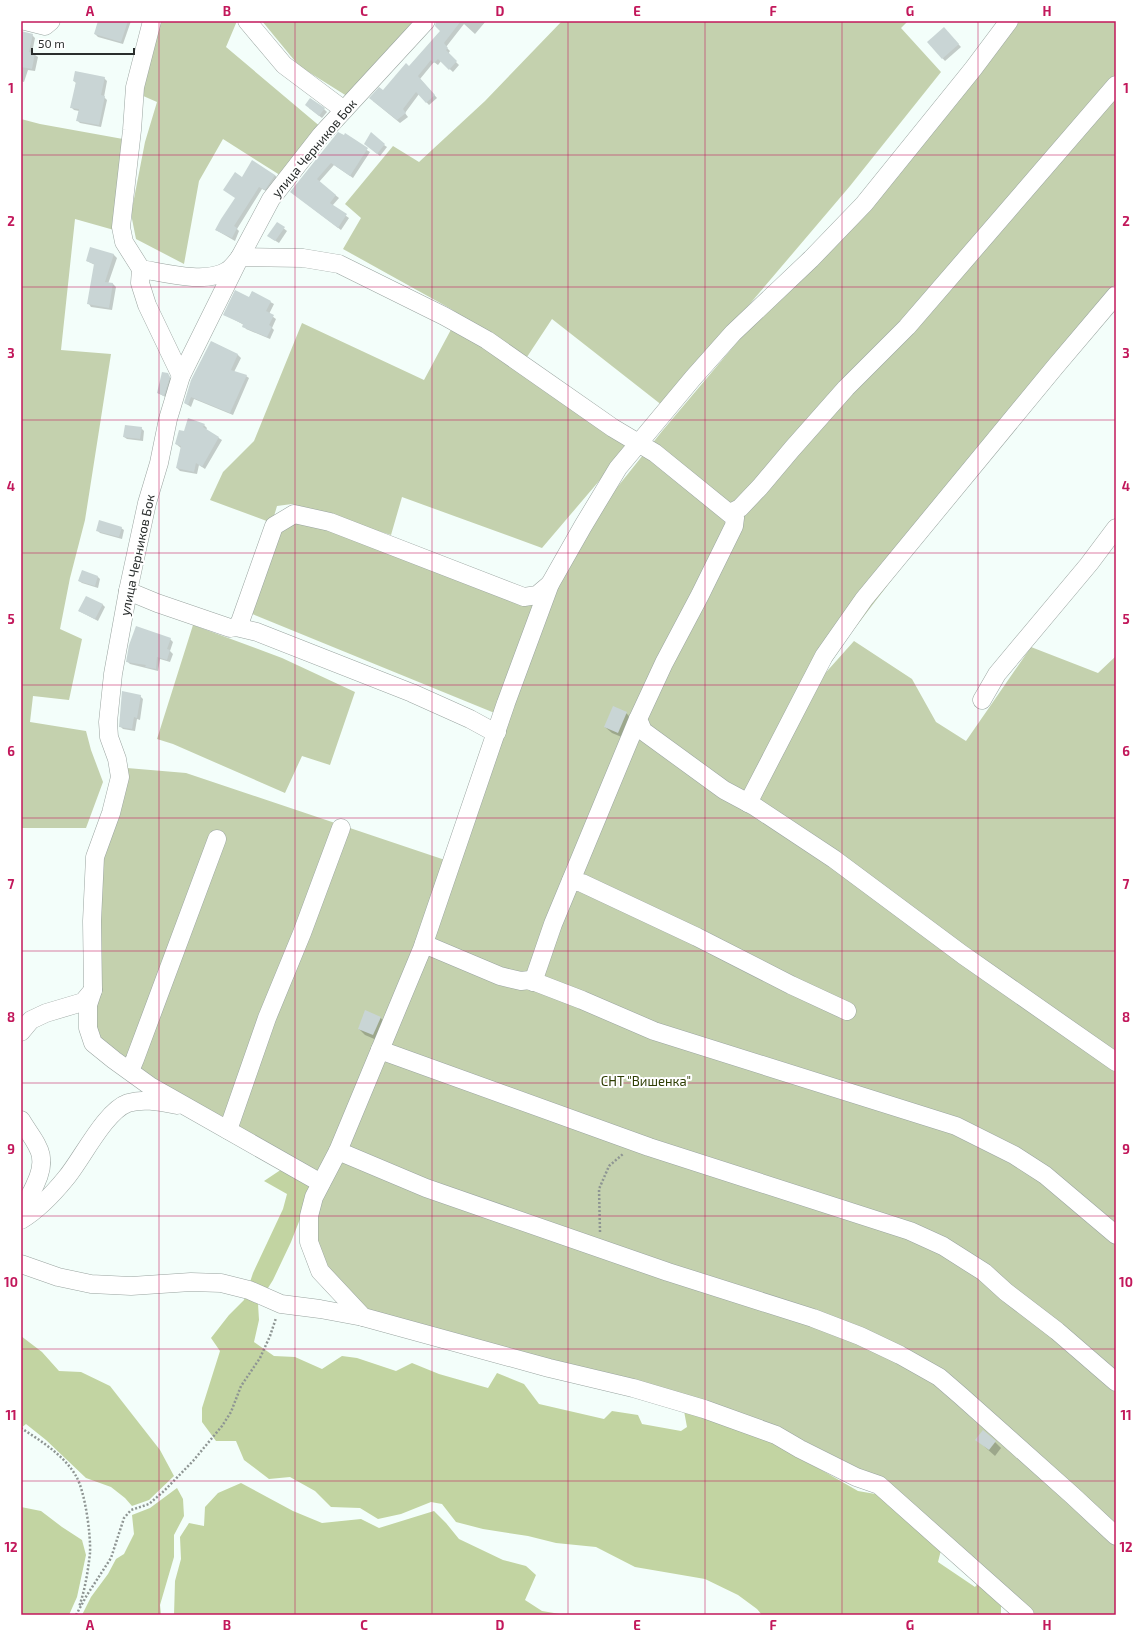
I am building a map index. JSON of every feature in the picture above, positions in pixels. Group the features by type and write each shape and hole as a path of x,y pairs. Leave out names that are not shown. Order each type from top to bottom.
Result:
{"street":[{"path":"25,21 45,26 51,21"},
{"path":"152,21 134,86 132,130 121,227 124,242 141,269 140,283 147,305 181,376"},
{"path":"247,21 284,65 344,110"},
{"name":"улица Черников Бок","path":"321,1183 150,1086 93,1043 88,1028 88,1005 93,990 92,921 95,857 111,813 120,777 117,759 110,737 108,722 112,674 128,591 168,419 181,376 240,257 271,199 321,135 426,21"},
{"path":"363,1317 320,1271 309,1242 309,1216 314,1197 338,1151 424,944 532,629 550,584 618,468 692,378 733,333 811,259 864,204 968,76 1009,21"},
{"path":"730,513 740,508 760,487 846,388 907,327 1116,85"},
{"path":"141,269 174,275 197,277 210,276 227,271 240,257 303,258 339,264 487,340 607,424 655,453 735,518 734,526 664,663 638,719 553,924 533,982"},
{"path":"748,803 824,656 864,599 1116,295"},
{"path":"236,627 240,622 274,526 294,514 330,522 524,597 537,595 550,584"},
{"path":"982,700 997,674 1089,564 1116,528"},
{"path":"128,591 204,620 230,628 236,627 257,632 412,692 470,718 496,732"},
{"path":"638,719 643,731 676,756 724,790 748,803 834,859 963,955 1116,1062"},
{"path":"228,1130 267,1018 302,933 341,828"},
{"path":"130,1071 217,839"},
{"path":"571,881 582,883 697,937 791,985 847,1011"},
{"path":"424,944 500,976 533,982 582,1000 654,1031 956,1126 1014,1155 1045,1176 1116,1235"},
{"path":"21,1032 31,1020 46,1013 83,1002 93,990"},
{"path":"380,1050 649,1147 910,1231 943,1246 984,1272 1006,1292 1057,1331 1116,1382"},
{"path":"21,1220 32,1214 66,1178 108,1118 117,1109 127,1104 140,1101 159,1102 186,1107"},
{"path":"21,1120 36,1140 41,1154 42,1166 32,1192 21,1206"},
{"path":"338,1151 426,1188 668,1272 813,1318 860,1336 913,1362 939,1377 962,1396 1072,1494 1116,1536"},
{"path":"21,1264 58,1277 91,1284 131,1286 191,1282 220,1283 249,1290 280,1304 320,1308 363,1317 549,1368 633,1388 704,1409 776,1435 800,1449 856,1476 879,1485 1025,1615"}],"path":[{"path":"602,1249 600,1189 609,1166 627,1151 649,1147"},
{"path":"76,1615 87,1594 111,1558 124,1518 131,1510 148,1504 164,1492 193,1461 222,1426 231,1412 241,1386 260,1358 270,1336 280,1304"},
{"path":"21,1428 45,1444 67,1464 76,1476 85,1498 90,1552 84,1592 76,1615"}],"green space":[{"path":"156,21 237,21 226,47 322,128 283,177 223,139 199,181 184,264 136,239 131,214 145,142 157,102 141,95"},
{"path":"262,21 418,21 350,98 299,66"},
{"path":"562,21 908,21 901,28 941,72 850,186 663,406 552,319 525,360 451,309 343,249 361,218 345,204 393,146 419,162 485,101"},
{"name":"СНТ \"Вишенка\"","path":"1017,21 1116,21 1116,307 900,569 848,637 820,679 854,641 912,679 936,722 966,741 1031,647 1098,673 1116,656 1116,1615 1032,1615 882,1482 775,1431 369,1314 325,1271 314,1243 314,1212 325,1182 198,1109 107,1046 96,1031 94,1005 101,857 127,768 186,773 448,861 497,714 250,613 287,508 345,523 523,592 535,590 663,430 755,321"},
{"path":"21,119 40,124 123,139 114,230 75,219 61,350 111,354 85,520 70,578 60,629 82,639 69,700 33,696 30,722 86,731 91,750 103,782 86,828 21,828"},
{"path":"302,323 424,380 454,324 628,447 542,548 402,497 391,535 292,504 277,506 272,523 210,500 223,472 254,441"},
{"path":"193,625 282,658 355,692 330,765 302,756 285,793 173,744 157,739"},
{"path":"282,1169 310,1186 304,1209 291,1242 273,1280 258,1304 259,1320 254,1342 274,1356 295,1357 322,1369 342,1356 357,1358 396,1371 412,1363 439,1374 488,1388 497,1373 524,1384 539,1404 604,1419 612,1411 638,1415 642,1424 681,1431 687,1427 684,1411 764,1437 858,1491 881,1495 941,1550 938,1562 975,1587 980,1581 1001,1599 1001,1615 762,1615 757,1609 738,1595 705,1579 635,1567 596,1547 556,1543 528,1536 483,1529 456,1522 442,1504 431,1502 401,1514 378,1519 360,1508 331,1507 315,1491 290,1477 269,1479 244,1460 236,1441 216,1441 202,1422 202,1408 220,1351 211,1338 229,1315 244,1300 253,1273 283,1209 287,1194 264,1181"},
{"path":"21,1336 42,1352 59,1371 81,1372 110,1386 160,1450 174,1476 149,1500 132,1506 125,1498 111,1487 86,1478 46,1440 26,1424 21,1428"},
{"path":"241,1483 293,1511 322,1523 361,1519 379,1528 434,1511 459,1539 503,1560 526,1566 536,1575 525,1600 542,1611 566,1615 174,1615 175,1581 181,1559 180,1537 189,1523 204,1526 205,1507 218,1493"},
{"path":"177,1488 183,1499 184,1516 174,1535 174,1557 160,1605 161,1615 82,1615 91,1597 108,1574 116,1559 124,1554 134,1534 132,1515 150,1508"},
{"path":"21,1507 41,1511 82,1540 86,1555 77,1597 69,1615 21,1615"}],"building":[{"path":"98,21 128,21 121,42 94,34"},
{"path":"436,21 461,21 444,43 448,48 446,50 457,61 449,70 438,59 434,63 431,60 418,76 435,95 426,103 416,92 403,109 406,113 397,120 369,98 379,87 383,90 406,63 409,66 440,31 435,26"},
{"path":"944,27 959,44 942,59 927,42"},
{"path":"21,31 33,34 29,52 35,53 32,69 21,67"},
{"path":"75,71 105,77 101,95 105,96 99,125 76,121 79,109 70,108 76,82 73,81"},
{"path":"310,98 325,108 319,116 305,105"},
{"path":"338,132 344,135 345,133 368,148 350,176 331,163 317,179 336,195 330,203 347,214 338,228 290,192"},
{"path":"371,132 385,144 377,154 364,144"},
{"path":"252,160 275,175 265,190 259,187 234,226 237,228 232,238 215,230 235,198 223,190 235,172 242,177"},
{"path":"277,222 285,227 275,241 267,236"},
{"path":"90,247 114,254 105,282 113,283 109,308 87,304 94,264 86,261"},
{"path":"235,290 249,297 252,291 271,301 266,311 274,315 269,325 272,327 267,337 242,327 243,324 223,315"},
{"path":"211,341 238,354 231,370 247,375 230,413 191,397 188,405 184,403 191,380"},
{"path":"162,372 168,373 170,377 164,396 157,393"},
{"path":"188,418 205,424 203,427 219,437 202,467 196,463 194,472 176,468 181,446 175,444 179,430 184,431"},
{"path":"125,425 142,427 140,439 123,437"},
{"path":"99,520 122,527 119,537 96,531"},
{"path":"82,570 98,576 95,586 78,581"},
{"path":"86,596 103,604 95,619 78,611"},
{"path":"136,626 171,638 167,649 170,650 167,660 157,657 156,669 145,667 146,665 126,662 129,645"},
{"path":"122,691 141,695 137,718 134,717 132,729 119,727"},
{"path":"613,706 627,712 618,733 604,727"},
{"path":"365,1010 381,1017 373,1035 358,1029"},
{"path":"983,1430 996,1441 989,1450 975,1440"}]}
